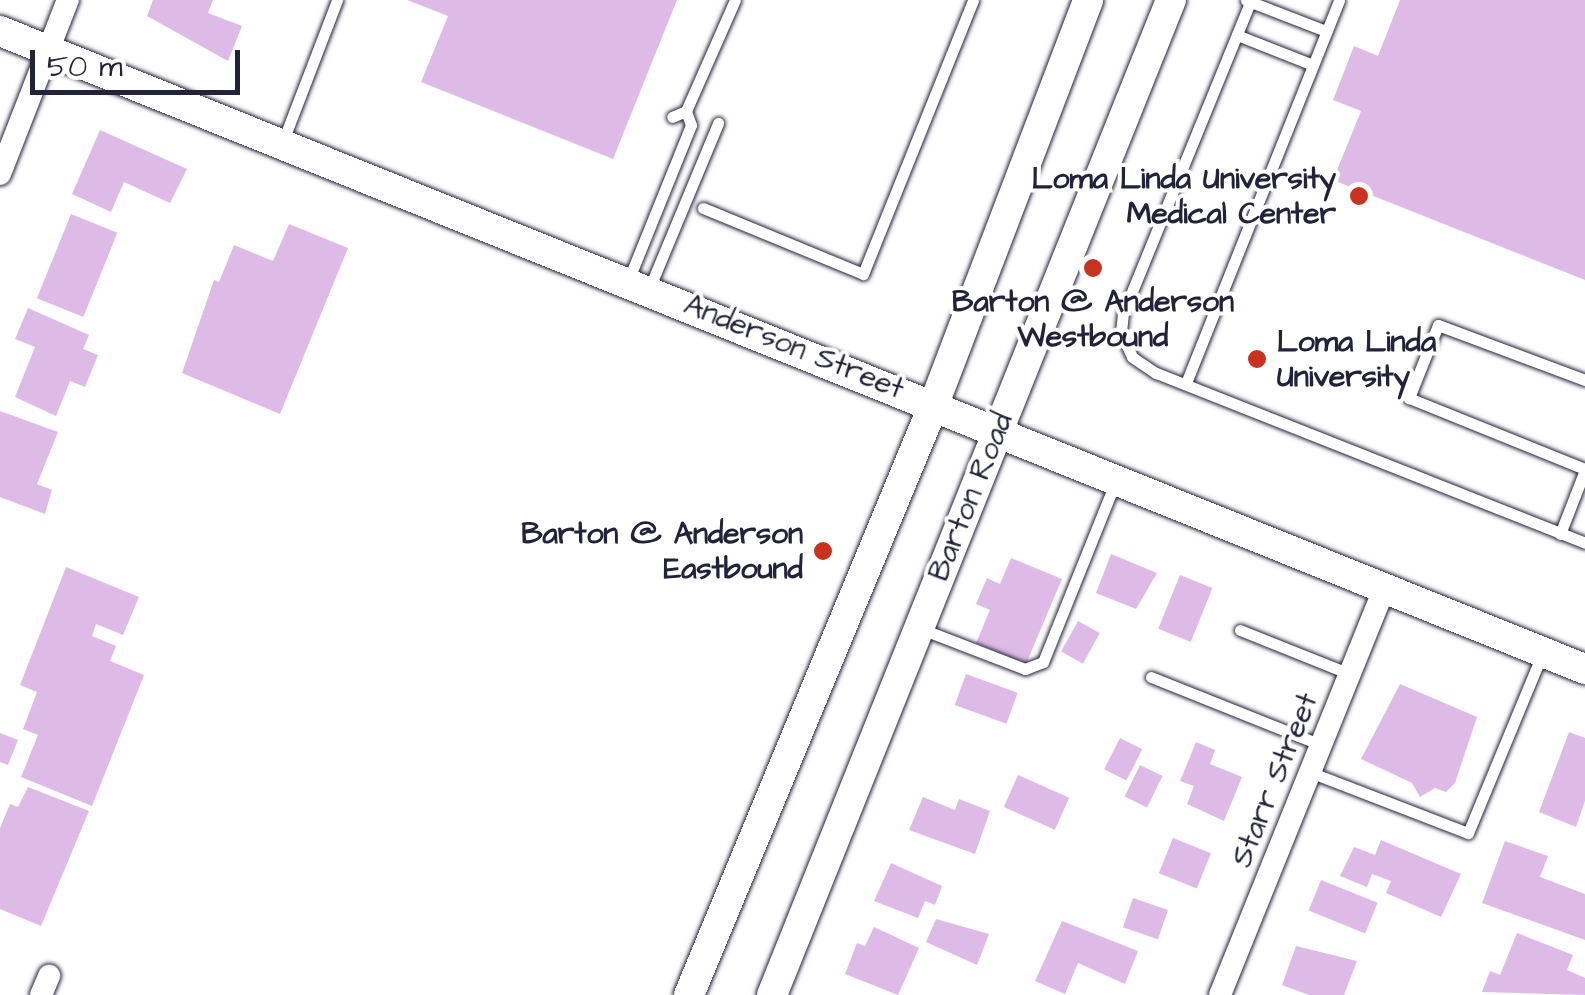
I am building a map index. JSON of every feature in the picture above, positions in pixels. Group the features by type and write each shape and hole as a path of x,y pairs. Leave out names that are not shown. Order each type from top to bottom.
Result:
{"main road":[{"path":"689,995 934,404 1088,0"},
{"name":"Barton Road","path":"772,995 1171,0"},
{"name":"Anderson Street","path":"0,31 1585,669"}],"street":[{"path":"0,174 68,0"},
{"name":"Starr Street","path":"1220,995 1385,587"}],"lane":[{"path":"282,144 337,0"},
{"path":"638,285 691,125 686,111 735,0"},
{"path":"703,208 863,274 973,0"},
{"path":"1186,383 1338,0"},
{"path":"1326,31 1249,1 1123,313 1121,334 1132,356 1186,383 1585,543"},
{"path":"1237,35 1313,65"},
{"path":"672,116 686,111"},
{"path":"638,285 718,123"},
{"path":"1560,534 1585,470 1408,398 1438,325 1585,380"},
{"path":"918,628 1025,670 1043,662 1116,479"},
{"path":"1240,630 1350,674"},
{"path":"1310,772 1468,833 1544,652"},
{"path":"1151,677 1321,746"}],"building":[{"path":"153,0 213,0 208,13 242,26 228,61 147,16"},
{"path":"407,0 677,0 613,159 421,82 448,16"},
{"path":"1400,0 1585,0 1585,280 1333,180 1361,111 1333,100 1354,46 1378,56"},
{"path":"100,130 187,169 170,203 124,182 111,212 72,194"},
{"path":"71,214 117,233 83,317 37,298"},
{"path":"289,224 348,248 280,414 182,373 214,280 219,282 234,245 273,261"},
{"path":"28,308 89,335 83,349 98,355 85,387 70,381 56,416 15,397 35,347 15,339"},
{"path":"0,411 58,432 37,484 52,490 45,514 0,497"},
{"path":"1111,554 1157,573 1136,609 1096,593"},
{"path":"1011,558 1062,579 1026,664 976,643 990,610 976,604 987,578 1000,584"},
{"path":"66,567 139,597 123,635 96,624 92,636 116,646 110,661 144,675 92,806 21,777 38,735 23,729 37,692 20,685"},
{"path":"1180,575 1212,588 1191,642 1158,629"},
{"path":"1078,621 1100,633 1083,664 1061,652"},
{"path":"966,674 1018,693 1006,724 955,705"},
{"path":"1400,684 1477,717 1455,783 1446,792 1435,788 1420,797 1412,783 1361,759"},
{"path":"1569,732 1585,738 1585,801 1576,827 1539,812"},
{"path":"0,733 18,740 8,765 0,762"},
{"path":"1120,738 1142,749 1126,781 1104,769"},
{"path":"1196,742 1215,750 1210,764 1242,777 1224,821 1187,804 1194,786 1180,781"},
{"path":"1140,765 1162,776 1147,807 1125,796"},
{"path":"1018,775 1069,798 1055,830 1004,807"},
{"path":"28,787 89,811 41,926 0,909 0,828 10,804 18,807"},
{"path":"923,797 955,810 959,799 990,811 975,854 909,830"},
{"path":"1173,838 1211,853 1197,889 1159,873"},
{"path":"1381,840 1461,874 1441,917 1386,893 1391,881 1372,874 1367,887 1340,876 1354,847 1375,855"},
{"path":"1505,841 1548,856 1540,877 1585,894 1585,940 1482,903"},
{"path":"891,863 942,886 935,905 925,901 918,918 874,901"},
{"path":"1321,880 1378,903 1365,933 1309,911"},
{"path":"1133,898 1168,910 1158,939 1123,927"},
{"path":"936,919 989,934 977,965 926,942"},
{"path":"1062,921 1138,951 1125,984 1078,963 1065,994 1035,981"},
{"path":"874,927 919,948 898,995 845,974 857,943 865,946"},
{"path":"1517,933 1573,955 1567,970 1585,978 1585,995 1482,992 1490,971 1500,975"},
{"path":"1296,946 1357,961 1344,995 1309,995 1282,985"}],"place":[{"name":"Loma Linda University Medical Center","path":"1359,196"},
{"name":"Barton @ Anderson Westbound","path":"1093,268"},
{"name":"Loma Linda University","path":"1257,359"},
{"name":"Barton @ Anderson Eastbound","path":"823,551"}]}
